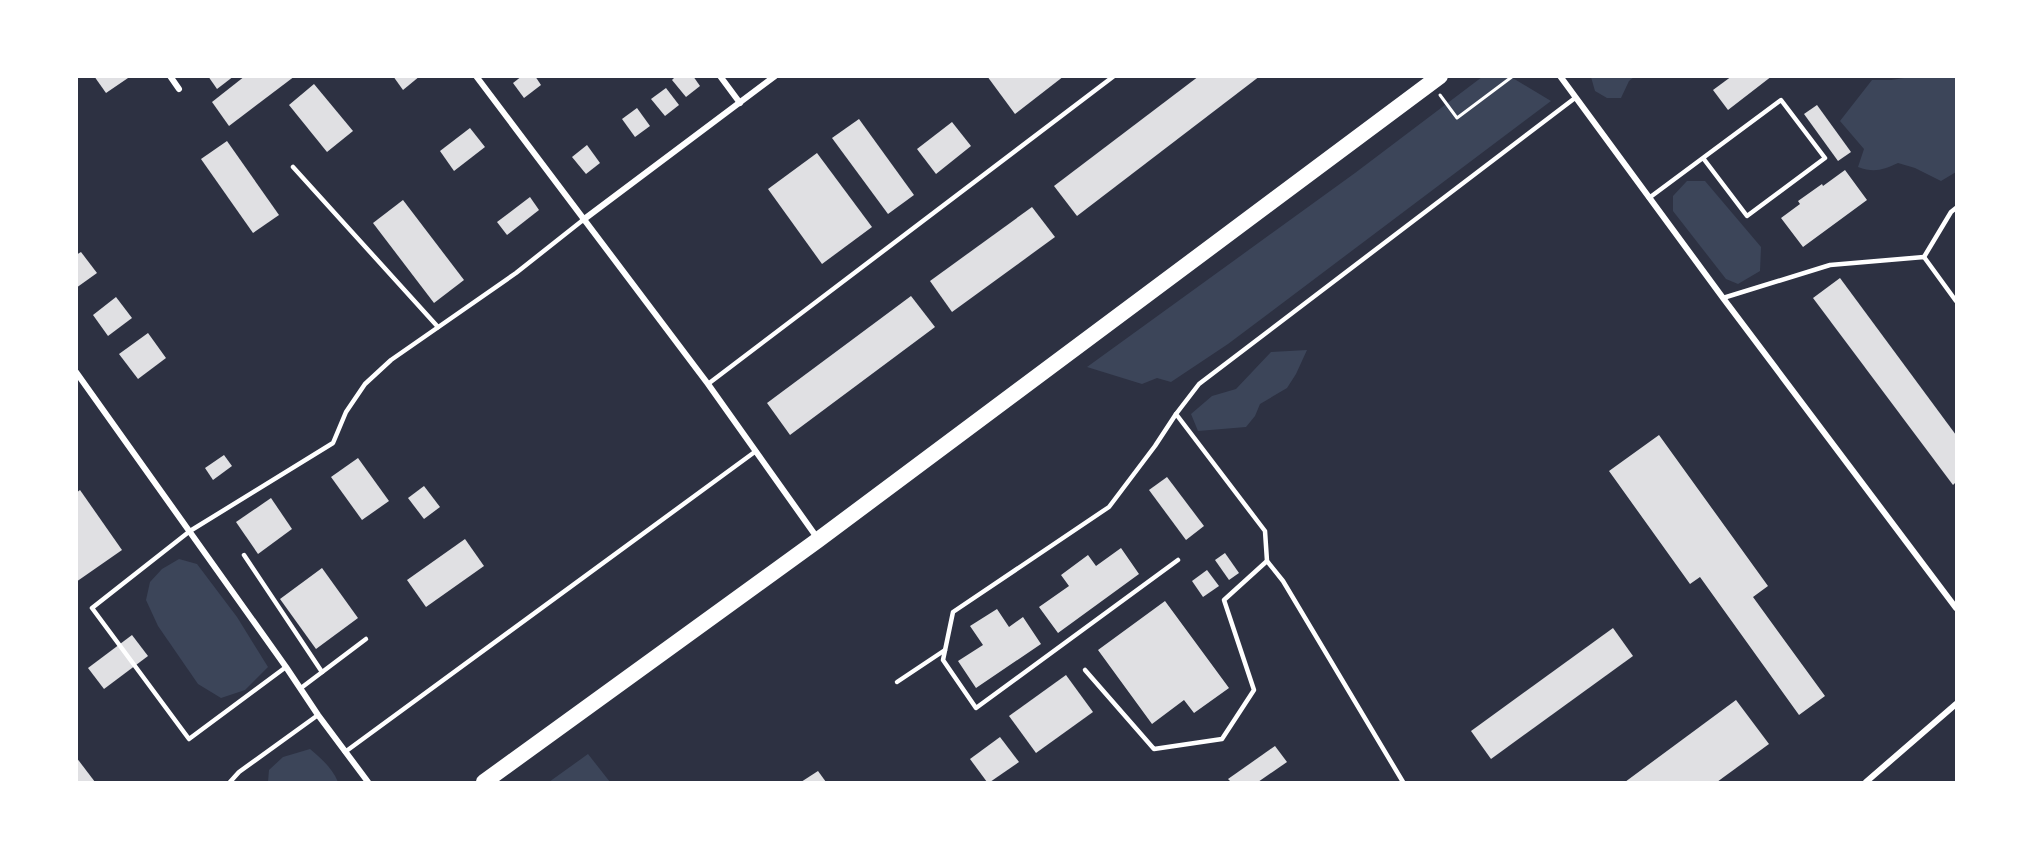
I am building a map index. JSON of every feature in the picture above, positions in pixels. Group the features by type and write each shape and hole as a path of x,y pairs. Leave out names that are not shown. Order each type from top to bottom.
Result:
{"highway":[{"path":"484,783 818,540 1440,76"}],"street":[{"path":"170,76 179,89"},
{"path":"476,76 708,384 818,540"},
{"path":"720,76 740,103"},
{"path":"583,220 775,76"},
{"path":"1560,76 1648,198 1956,608"},
{"path":"77,374 368,783"},
{"path":"1866,783 1956,704"}],"lane":[{"path":"708,384 1114,76"},
{"path":"1178,560 976,708 943,660 953,612 1109,507 1198,384 1575,98"},
{"path":"1648,198 1781,100 1825,158 1747,216 1703,158"},
{"path":"293,167 438,327"},
{"path":"1924,257 1951,212 1956,208"},
{"path":"286,667 189,738 92,608 190,531 333,443 346,412 365,384 391,360 516,273 583,220"},
{"path":"1723,298 1830,265 1924,257"},
{"path":"1924,257 1956,301"},
{"path":"1176,414 1265,531 1267,561 1283,581 1403,783"},
{"path":"345,752 756,451"},
{"path":"244,555 322,672"},
{"path":"1085,669 1154,749 1222,739 1254,690 1224,600 1267,561"},
{"path":"301,688 366,639"},
{"path":"897,682 945,650"},
{"path":"230,783 239,772 318,715"}],"path":[{"path":"1457,118 1513,76"}],"shaded area":[{"path":"1591,76 1634,77 1629,81 1621,98 1607,98 1595,91"},
{"path":"1917,76 1956,77 1956,172 1941,181 1915,168 1898,163 1878,170 1858,167 1864,149 1840,121 1872,80"},
{"path":"1482,77 1511,77 1551,101 1228,344 1171,382 1157,378 1142,384 1087,367 1355,173"},
{"path":"1687,181 1705,181 1761,247 1760,271 1738,284 1726,279 1673,211 1673,196"},
{"path":"1307,350 1287,388 1260,404 1255,416 1246,427 1198,431 1191,414 1212,396 1236,389 1271,352"},
{"path":"179,559 197,564 237,617 268,667 245,690 221,698 198,684 158,626 146,600 150,582 162,569"},
{"path":"310,749 333,772 338,782 268,782 269,770 283,757"},
{"path":"588,754 610,782 549,782"}],"building":[{"path":"94,76 131,76 106,93"},
{"path":"208,76 234,76 217,89"},
{"path":"245,76 295,76 229,126 212,102"},
{"path":"393,76 420,76 403,90"},
{"path":"522,76 535,76 541,85 524,98 513,83"},
{"path":"676,76 693,76 700,86 686,97 672,80"},
{"path":"987,76 1064,76 1015,114"},
{"path":"1199,76 1260,76 1077,216 1054,186"},
{"path":"1732,76 1772,76 1728,110 1713,90"},
{"path":"314,84 353,131 327,152 289,105"},
{"path":"666,88 679,105 665,116 651,99"},
{"path":"1817,105 1851,152 1838,161 1804,114"},
{"path":"637,108 650,126 635,137 622,119"},
{"path":"859,119 914,195 888,214 832,138"},
{"path":"952,122 971,146 936,174 917,149"},
{"path":"470,128 485,147 454,171 440,151"},
{"path":"227,141 279,215 253,233 201,159"},
{"path":"587,145 600,163 586,174 572,157"},
{"path":"817,153 872,227 822,264 768,189"},
{"path":"1845,170 1867,200 1803,247 1781,218 1800,204 1798,201"},
{"path":"530,197 539,210 507,235 497,222"},
{"path":"403,200 464,280 434,303 373,223"},
{"path":"1032,207 1055,237 952,312 930,281"},
{"path":"81,252 97,273 76,288 76,255"},
{"path":"1840,278 1956,435 1956,482 1953,485 1813,298"},
{"path":"911,296 935,327 790,435 767,403"},
{"path":"116,297 132,318 108,336 93,315"},
{"path":"148,333 166,358 138,379 119,354"},
{"path":"1659,435 1768,586 1753,597 1825,696 1799,715 1700,577 1690,584 1609,471"},
{"path":"224,455 232,466 213,480 205,468"},
{"path":"358,458 389,501 362,520 331,477"},
{"path":"1167,477 1204,526 1186,540 1149,490"},
{"path":"424,486 440,507 424,519 408,498"},
{"path":"80,490 122,550 76,582 76,493"},
{"path":"271,498 292,529 258,554 236,522"},
{"path":"465,539 484,566 426,607 407,580"},
{"path":"1121,548 1139,574 1058,633 1039,607 1069,586 1061,575 1088,555 1096,566"},
{"path":"1225,553 1239,573 1229,580 1215,560"},
{"path":"322,568 358,618 316,649 280,599"},
{"path":"1207,570 1219,586 1203,597 1192,581"},
{"path":"1165,601 1229,688 1194,713 1184,700 1152,724 1098,650"},
{"path":"997,609 1009,627 1023,617 1041,644 976,688 958,661 983,645 970,626"},
{"path":"1613,628 1633,656 1491,759 1471,731"},
{"path":"132,635 148,656 104,689 88,668"},
{"path":"1066,675 1093,712 1036,753 1009,716"},
{"path":"1736,700 1769,744 1717,782 1625,782"},
{"path":"1000,737 1019,762 987,782 970,759"},
{"path":"1275,746 1287,762 1258,782 1231,782 1228,779"},
{"path":"76,757 95,782 76,782"},
{"path":"818,771 826,782 801,782"}]}
